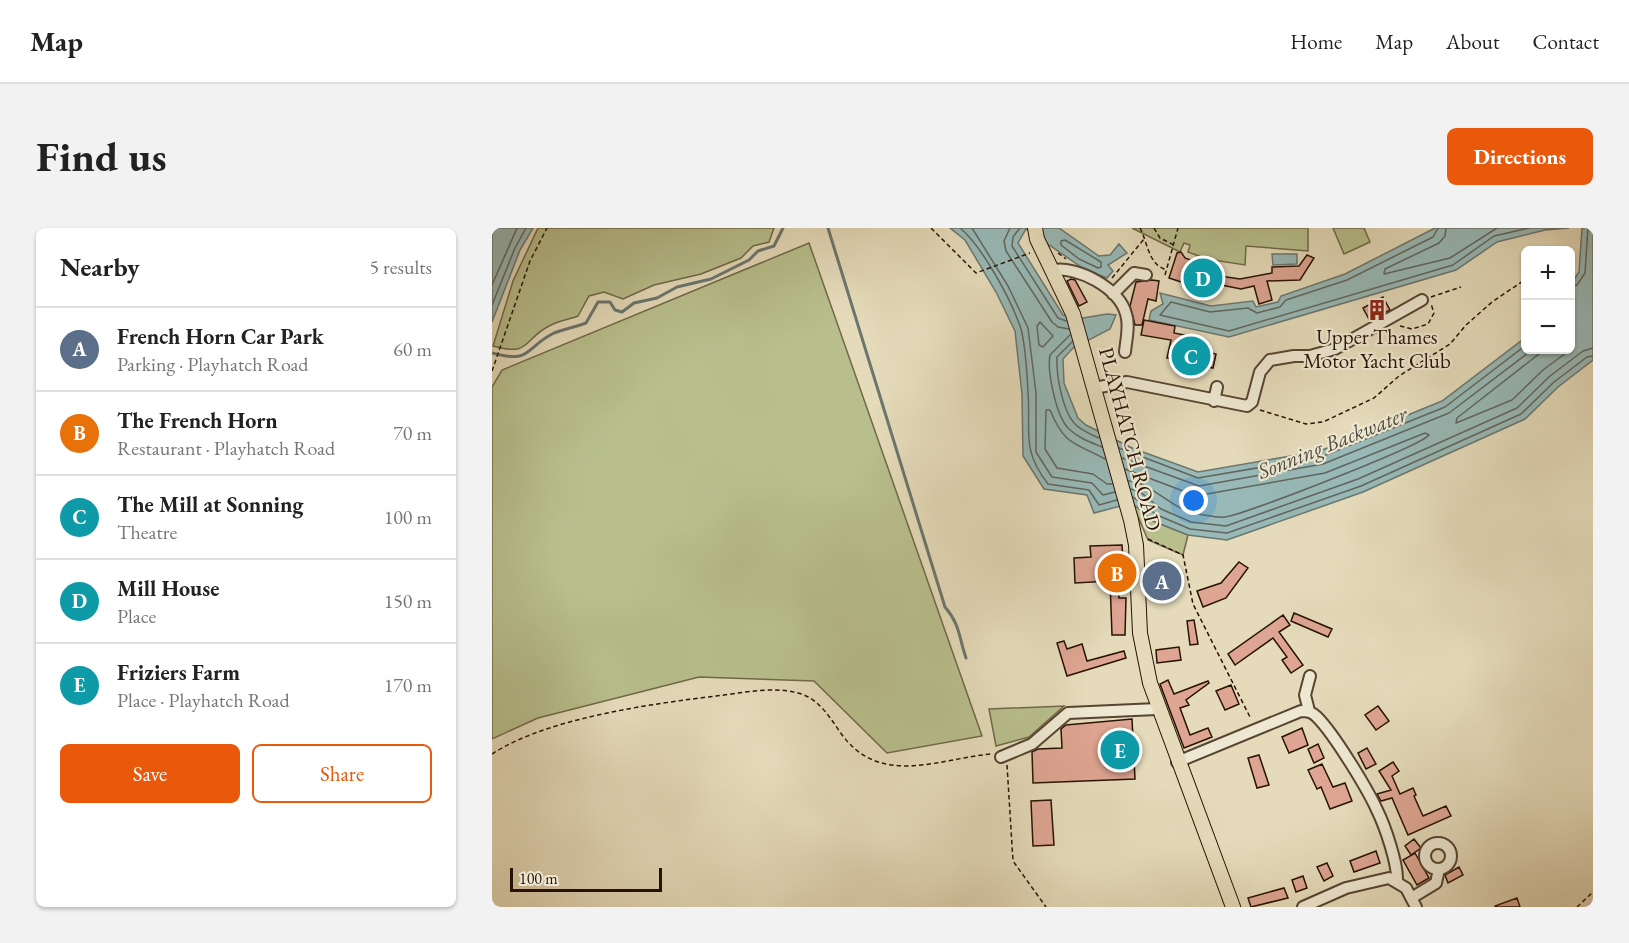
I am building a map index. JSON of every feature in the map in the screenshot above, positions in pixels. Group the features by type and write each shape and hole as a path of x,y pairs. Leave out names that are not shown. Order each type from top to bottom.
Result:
{"main road":[{"name":"PLAYHATCH ROAD","path":"1035,240 1053,270 1073,314 1128,510 1136,545 1142,652 1157,709 1233,907"}],"street":[{"path":"1053,270 1078,273 1113,294 1124,306 1127,317 1125,352"},
{"path":"1113,294 1134,273 1146,275"},
{"path":"1092,383 1127,382 1247,406 1252,402 1260,372 1270,360 1323,353 1422,300"},
{"path":"1214,401 1217,387"},
{"path":"1309,711 1305,695 1310,676"},
{"path":"1000,758 1032,744 1068,713 1157,709"},
{"path":"1177,762 1301,711 1309,711 1331,735 1377,810 1396,866 1397,881"},
{"path":"1303,907 1315,900 1368,882 1389,878 1397,881 1415,902 1436,883 1439,869"}],"path":[{"path":"492,371 530,261 547,228"},
{"path":"931,228 976,273 1035,240"},
{"path":"1140,228 1155,264 1167,270"},
{"path":"1154,228 1160,238 1174,245"},
{"path":"1165,275 1178,228"},
{"path":"1110,279 1144,239"},
{"path":"1247,406 1306,424 1323,422 1374,398 1400,376 1450,344 1466,325 1492,302 1521,282"},
{"path":"1422,300 1461,287"},
{"path":"1384,319 1412,329 1422,327 1432,320 1434,313 1433,305 1422,300"},
{"path":"1148,539 1182,555 1192,604 1257,730"},
{"path":"492,753 521,739 597,716 707,697 782,691 797,692 821,706 846,741 861,755 879,764 916,766 990,754 1000,758 1007,766 1013,861 1046,907"},
{"path":"1577,907 1593,892"}],"green space":[{"path":"538,228 774,228 769,242 753,246 741,258 701,274 654,285 623,299 604,292 589,296 578,316 557,322 542,330 521,348 506,349 493,346 513,281"},
{"path":"1132,228 1308,228 1308,251 1246,246 1245,265 1207,259 1188,252 1190,245 1184,243 1180,252"},
{"path":"1333,228 1364,228 1370,242 1344,254"},
{"path":"809,243 982,736 887,753 814,681 699,677 538,718 492,739 492,387 502,370"},
{"path":"1132,503 1153,521 1188,535 1183,555 1148,540"},
{"path":"1064,706 1029,737 996,746 989,709"}],"water":[{"path":"492,228 533,228 520,250 492,322"},
{"path":"950,228 1059,228 1099,256 1110,255 1119,244 1127,253 1108,265 1113,271 1107,278 1084,269 1026,229 1018,243 1063,315 1083,318 1107,314 1116,315 1110,329 1073,348 1063,359 1064,383 1078,418 1086,425 1132,448 1198,472 1320,451 1442,401 1521,341 1521,354 1575,354 1575,278 1579,272 1582,228 1593,228 1593,360 1558,387 1525,419 1363,492 1227,540 1188,535 1153,521 1132,503 1094,513 1087,495 1044,489 1023,456 1022,394 1015,331 996,292 965,240"},
{"path":"1435,228 1569,228 1545,230 1497,242 1456,270 1229,337 1149,320 1151,311 1163,304 1160,293 1211,306 1253,301 1256,307 1278,302 1281,296 1345,274"},
{"path":"1272,254 1297,254 1297,264 1273,265"}],"building":[{"path":"1181,252 1185,258 1214,269 1213,275 1240,279 1272,273 1272,267 1299,266 1307,255 1314,258 1300,280 1267,281 1272,300 1259,304 1254,286 1241,289 1211,283 1209,291 1169,278 1177,253"},
{"path":"1075,280 1087,302 1079,306 1067,281"},
{"path":"1159,281 1156,301 1148,299 1142,325 1135,325 1130,306 1136,282"},
{"name":"Upper Thames Motor Yacht Club","path":"1383,297 1390,310 1370,321 1363,308"},
{"path":"1144,320 1175,326 1174,333 1204,339 1201,351 1216,354 1213,368 1167,358 1171,340 1141,335"},
{"path":"1122,545 1124,581 1118,581 1119,598 1126,598 1125,635 1112,635 1110,581 1075,583 1074,558 1091,557 1090,546"},
{"path":"1239,562 1248,568 1226,598 1203,607 1197,591 1221,583"},
{"path":"1294,613 1332,629 1328,637 1291,621"},
{"path":"1283,615 1290,625 1279,632 1303,665 1291,673 1282,660 1287,657 1273,638 1235,665 1228,654"},
{"path":"1194,620 1198,644 1190,645 1187,621"},
{"path":"1064,641 1067,649 1082,644 1087,661 1124,651 1126,658 1067,676 1057,643"},
{"path":"1179,647 1181,660 1157,663 1156,650"},
{"path":"1168,680 1174,694 1208,681 1209,683 1186,700 1189,705 1180,708 1190,735 1208,728 1212,737 1184,748 1160,684"},
{"path":"1231,685 1239,704 1225,710 1216,691"},
{"path":"1378,706 1389,721 1376,730 1365,715"},
{"path":"1132,719 1135,779 1033,783 1032,752 1038,749 1062,748 1061,729 1066,725"},
{"path":"1302,728 1308,745 1289,753 1282,737"},
{"path":"1318,744 1324,758 1314,763 1308,749"},
{"path":"1367,748 1376,764 1366,769 1358,753"},
{"path":"1259,755 1269,785 1257,788 1248,758"},
{"path":"1393,762 1399,771 1392,776 1400,794 1413,788 1423,816 1446,806 1451,816 1408,835 1392,798 1381,801 1377,794 1391,790 1379,771"},
{"path":"1322,764 1333,787 1345,783 1352,801 1330,809 1321,787 1317,789 1308,770"},
{"path":"1051,800 1054,845 1033,846 1031,801"},
{"path":"1414,839 1421,848 1411,855 1405,846"},
{"path":"1376,851 1380,863 1354,872 1350,861"},
{"path":"1415,853 1429,878 1417,885 1403,860"},
{"path":"1327,863 1333,876 1324,881 1317,867"},
{"path":"1459,867 1463,875 1448,883 1445,875"},
{"path":"1303,876 1307,888 1296,892 1292,880"},
{"path":"1284,888 1288,898 1251,907 1248,898"},
{"path":"1517,898 1520,907 1495,907 1495,906"}],"waterway":[{"path":"492,353 514,357 527,353 554,333 586,323 598,302 610,302 615,310 622,312 634,303 657,298 677,287 711,279 749,260 758,251 774,246 783,228"},
{"path":"828,228 945,607 956,625 966,658"}],"place":[{"name":"Mill House","path":"1203,278"},
{"name":"Upper Thames Motor Yacht Club","path":"1377,310"},
{"name":"The Mill at Sonning","path":"1191,356"},
{"name":"The French Horn","path":"1117,573"},
{"name":"French Horn Car Park","path":"1162,581"},
{"name":"Friziers Farm","path":"1120,750"}],"water label":[{"name":"Sonning Backwater","path":"1332,442"}]}
